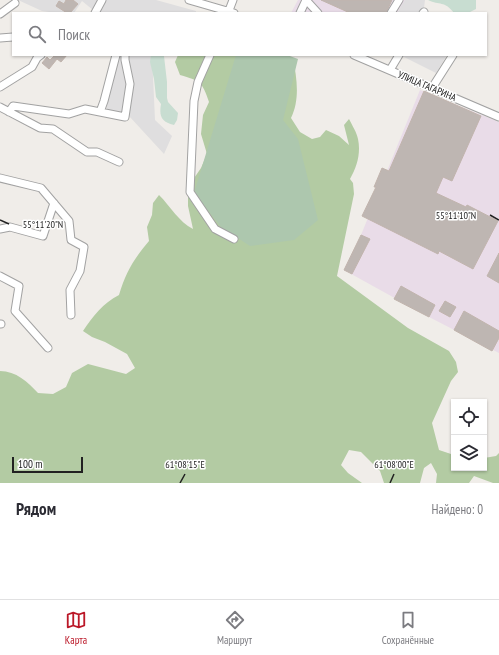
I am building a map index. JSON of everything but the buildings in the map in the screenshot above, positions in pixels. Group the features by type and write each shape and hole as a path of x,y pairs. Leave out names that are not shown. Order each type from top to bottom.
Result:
{"street":[{"path":"96,12 102,0"},
{"path":"189,0 230,12 234,0"},
{"path":"300,12 306,0 317,12"},
{"path":"392,12 399,0"},
{"path":"0,14 14,2"},
{"path":"0,38 12,37"},
{"path":"0,87 32,68 40,56"},
{"path":"100,112 116,56"},
{"path":"9,112 13,106 69,114 85,109 126,117 130,84 125,56"},
{"path":"210,56 198,82 194,101 190,192 215,229 234,238"},
{"name":"УЛИЦА ГАГАРИНА","path":"356,56 499,117"},
{"path":"390,70 398,56"},
{"path":"432,88 452,56"},
{"path":"0,108 40,128 53,129 87,152 97,152 119,162"},
{"path":"0,178 41,188 70,221 71,240 84,247 80,271 70,290 71,315"},
{"path":"0,229 10,227 43,236 54,203"},
{"path":"0,276 19,286 15,311 48,348"}],"shaded area":[{"path":"18,0 99,0 93,10 82,1 75,12 42,11"},
{"path":"105,0 156,0 196,12 102,12 98,11"},
{"path":"298,0 405,0 398,12 292,12"},
{"path":"404,0 425,0 424,8 422,12 398,12"},
{"path":"123,56 129,85 124,115 106,111 116,57"},
{"path":"128,56 152,56 155,120 172,136 164,154 129,116 134,81 127,59"},
{"path":"402,56 446,56 436,73"},
{"path":"420,90 499,122 499,353 429,317 344,270 361,235"}],"green space":[{"path":"428,0 476,0 476,9 470,12 453,12 445,5"},
{"path":"151,56 164,56 167,98 168,102 178,113 177,120 174,125 166,122 162,118 160,112 161,104 156,97 150,62"},
{"path":"178,56 284,56 293,59 296,74 297,96 291,118 300,132 312,139 320,137 326,130 339,136 349,145 344,125 349,119 356,132 359,144 359,155 355,170 350,179 353,183 354,194 337,276 408,328 449,351 456,362 458,372 451,381 432,423 439,450 451,454 451,471 487,471 487,458 496,456 499,453 499,483 493,483 474,476 469,483 436,483 437,474 431,463 424,468 420,483 384,483 380,471 361,452 349,450 341,465 348,473 362,483 0,483 0,371 6,371 16,375 26,381 38,393 53,394 66,387 72,373 88,364 126,374 135,368 127,354 83,331 99,310 119,295 131,266 149,241 147,227 152,215 153,203 159,195 179,218 193,229 188,206 188,187 201,168 207,154 201,134 203,115 209,102 202,86 199,83 180,75 175,62"},
{"path":"236,56 290,56 298,59 283,120 298,139 318,220 294,240 250,246 221,227 194,193"}]}
